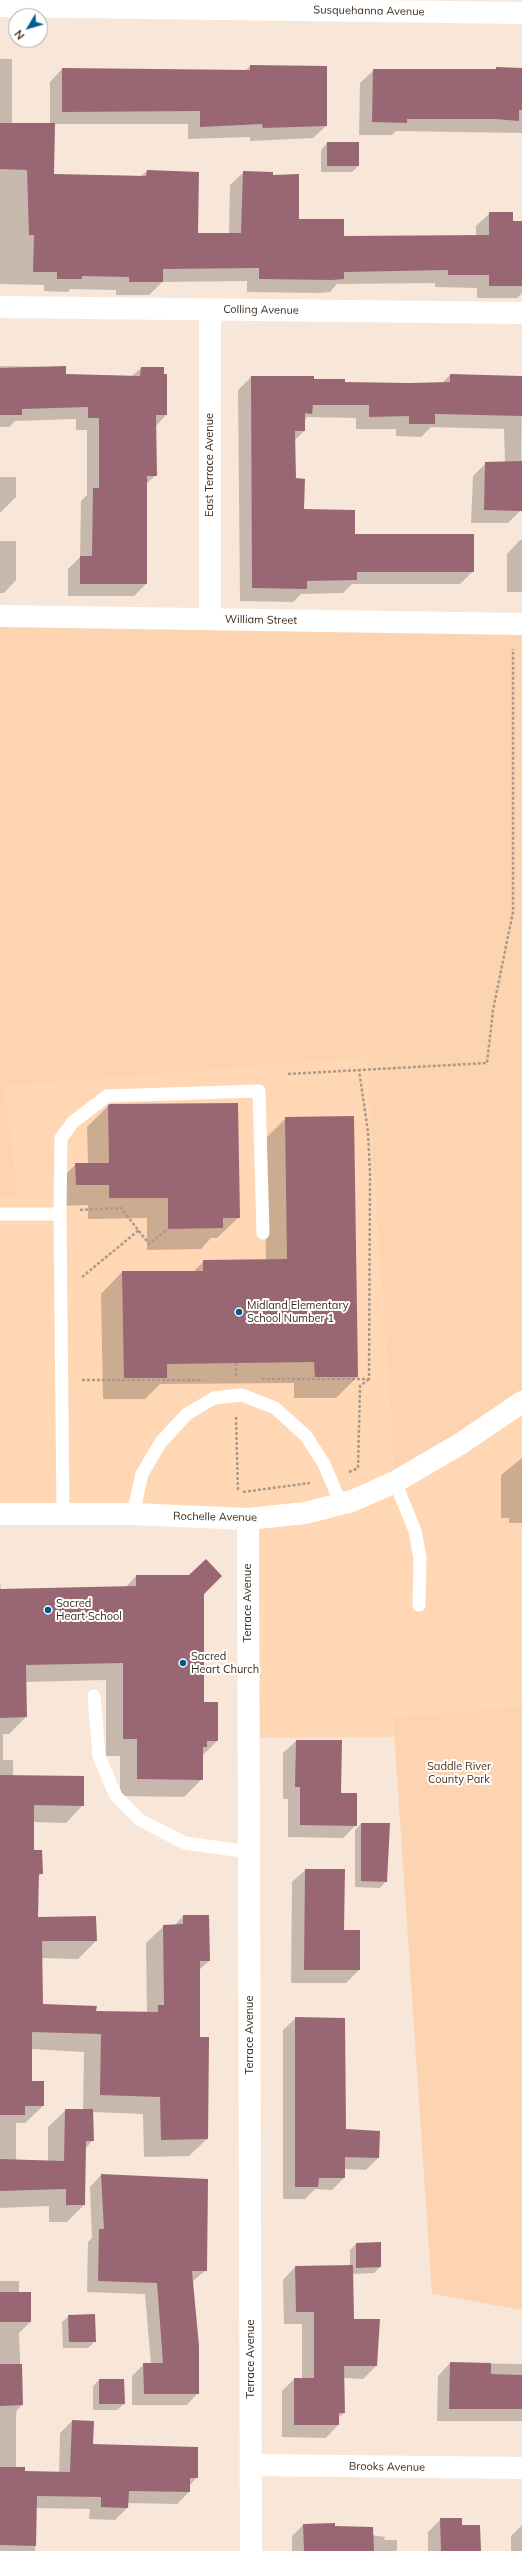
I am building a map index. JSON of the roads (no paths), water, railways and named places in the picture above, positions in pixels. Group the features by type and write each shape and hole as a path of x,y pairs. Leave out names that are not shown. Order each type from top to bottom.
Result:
{"street":[{"name":"Susquehanna Avenue","path":"0,6 522,12"},
{"name":"Colling Avenue","path":"0,307 522,313"},
{"name":"East Terrace Avenue","path":"210,310 210,620"},
{"name":"William Street","path":"0,616 518,624"},
{"name":"Rochelle Avenue","path":"0,1514 133,1514 248,1519 305,1513 341,1504 395,1482 460,1444 522,1402"},
{"name":"Terrace Avenue","path":"248,1519 252,2465 251,2551"},
{"name":"Brooks Avenue","path":"252,2465 522,2468"}],"lane":[{"path":"63,1514 60,1214 61,1138 73,1122 107,1096 259,1091 263,1232"},
{"path":"0,1214 60,1214"},
{"path":"133,1514 142,1474 160,1442 187,1414 214,1398 242,1395 275,1408 306,1436 331,1477 341,1504"},
{"path":"395,1482 415,1531 420,1558 419,1605"},
{"path":"94,1696 99,1756 116,1796 140,1820 185,1843 249,1852"}],"place":[{"name":"Midland Elementary School Number 1","path":"239,1312"},
{"name":"Sacred Heart School","path":"48,1610"},
{"name":"Sacred Heart Church","path":"183,1663"}],"park label":[{"name":"Saddle River County Park","path":"459,1773"}]}
